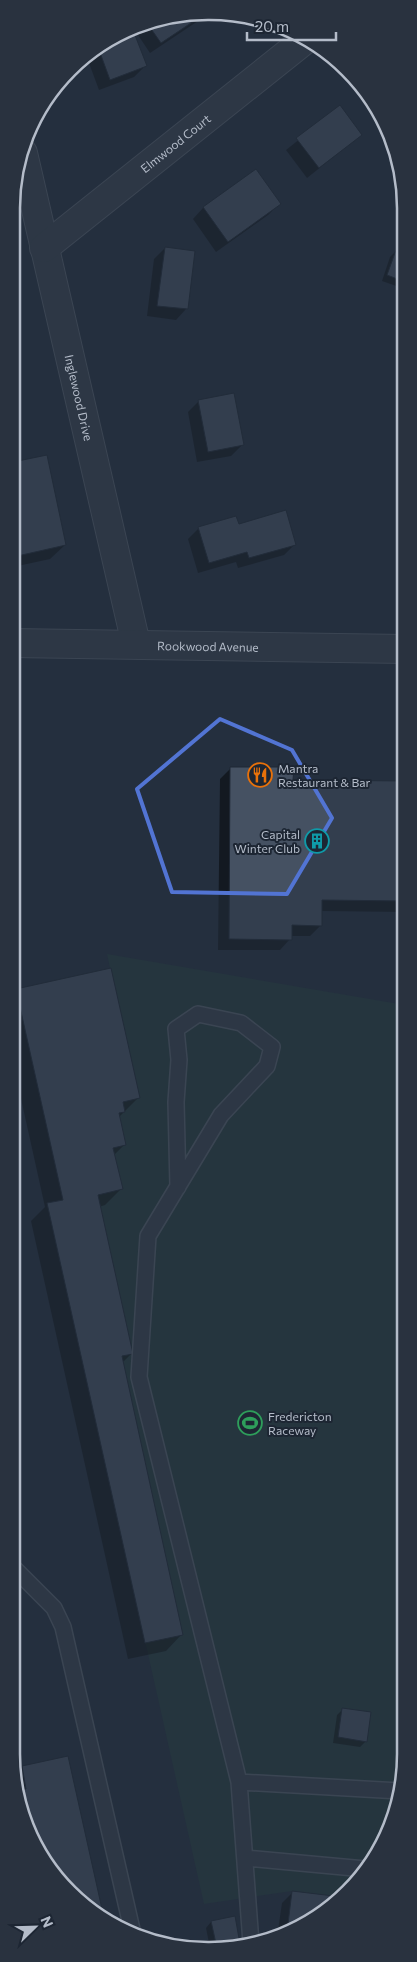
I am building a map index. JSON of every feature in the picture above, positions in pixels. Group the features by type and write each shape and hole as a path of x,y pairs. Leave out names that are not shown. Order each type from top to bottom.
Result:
{"street":[{"name":"Elmwood Court","path":"44,248 300,44"},
{"name":"Inglewood Drive","path":"25,164 136,644"},
{"name":"Rookwood Avenue","path":"20,643 397,649"}],"lane":[{"path":"178,1186 176,1102 179,1060 176,1029 198,1014 241,1023 272,1047 267,1066 222,1116 148,1236 140,1377 239,1782 251,1937"},
{"path":"20,1573 54,1608 63,1626 131,1926"},
{"path":"239,1782 393,1791"},
{"path":"245,1858 357,1869"}],"highlighted area":[{"path":"220,719 292,750 332,818 287,894 172,892 137,789"}],"green space":[{"name":"Fredericton Raceway","path":"107,954 397,1004 397,1766 391,1802 378,1837 358,1868 332,1896 292,1891 204,1904 47,1203 63,1199 20,1007 20,988 110,968"}],"building":[{"path":"195,20 161,43 151,29"},
{"path":"135,35 147,66 110,80 101,54"},
{"path":"340,105 362,135 319,168 296,138"},
{"path":"256,169 281,204 228,242 203,207"},
{"path":"165,247 195,251 188,309 157,306"},
{"path":"396,250 397,250 397,279 387,275"},
{"path":"234,393 244,445 208,452 198,400"},
{"path":"47,455 66,545 20,555 20,461"},
{"path":"286,510 296,545 249,558 247,552 209,563 198,527 236,516 239,524"},
{"name":"Capital Winter Club","path":"230,767 294,767 293,780 397,781 397,901 322,900 322,926 292,925 292,940 229,939"},
{"path":"111,968 140,1098 123,1102 125,1112 119,1113 126,1145 113,1148 123,1189 98,1195 133,1354 122,1356 183,1635 145,1643 47,1203 63,1200 20,1007 20,988"},
{"path":"342,1708 371,1712 367,1742 338,1737"},
{"path":"68,1756 102,1909 75,1887 45,1848 34,1826 26,1802 22,1766"},
{"path":"292,1891 332,1896 303,1917 288,1925"},
{"path":"235,1916 239,1939 216,1942 211,1921"}],"place":[{"name":"Mantra Restaurant & Bar","path":"260,775"},
{"name":"Capital Winter Club","path":"317,841"},
{"name":"Fredericton Raceway","path":"250,1423"}]}
